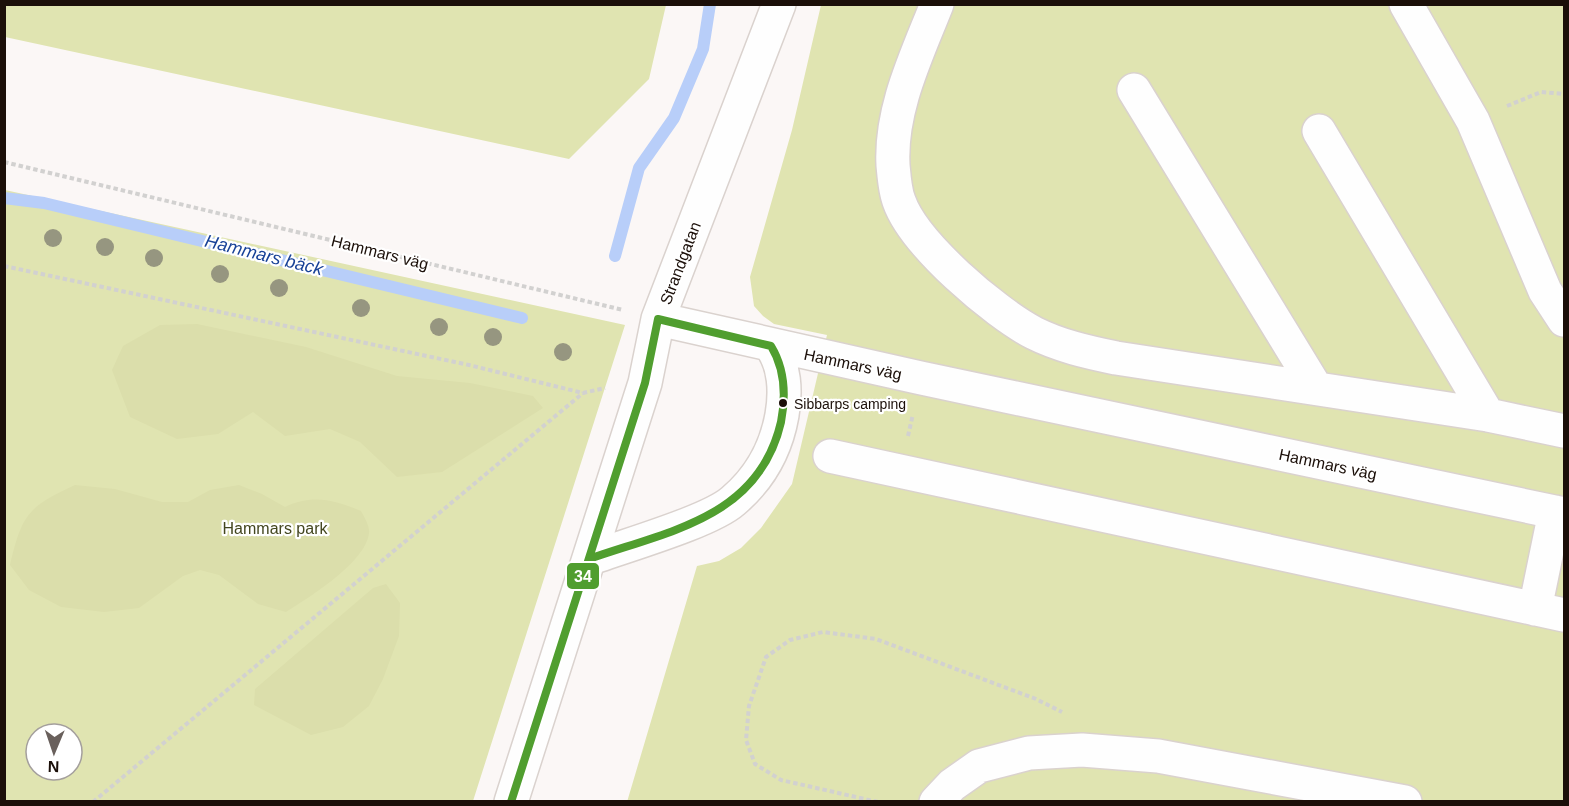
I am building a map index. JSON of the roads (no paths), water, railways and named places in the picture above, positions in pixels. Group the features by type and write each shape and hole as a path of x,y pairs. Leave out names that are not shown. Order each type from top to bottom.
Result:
{"street":[{"name":"Strandgatan","path":"511,801 645,383 658,319 779,4"},
{"path":"937,4 906,84 897,117 893,164 898,201 916,233 961,279 1032,332 1069,348 1488,415 1564,431"},
{"path":"1406,4 1473,121 1545,291 1564,320"},
{"path":"1134,90 1316,388"},
{"path":"1319,131 1488,415"},
{"name":"Hammars väg","path":"658,319 771,346 1560,513"},
{"path":"589,559 696,520 732,503 752,481 769,457 779,430 784,403 780,359 771,346"},
{"path":"830,456 1550,612 1560,513"},
{"path":"936,801 952,785 979,766 1029,753 1082,750 1158,756 1405,801"}],"waterway":[{"name":"Hammars bäck","path":"615,256 639,168 674,118 703,49 710,4"},
{"name":"Hammars bäck","path":"4,198 44,203 522,318"}],"place":[{"name":"Sibbarps camping","path":"783,403"}],"park label":[{"name":"Hammars park","path":"275,528"}]}
